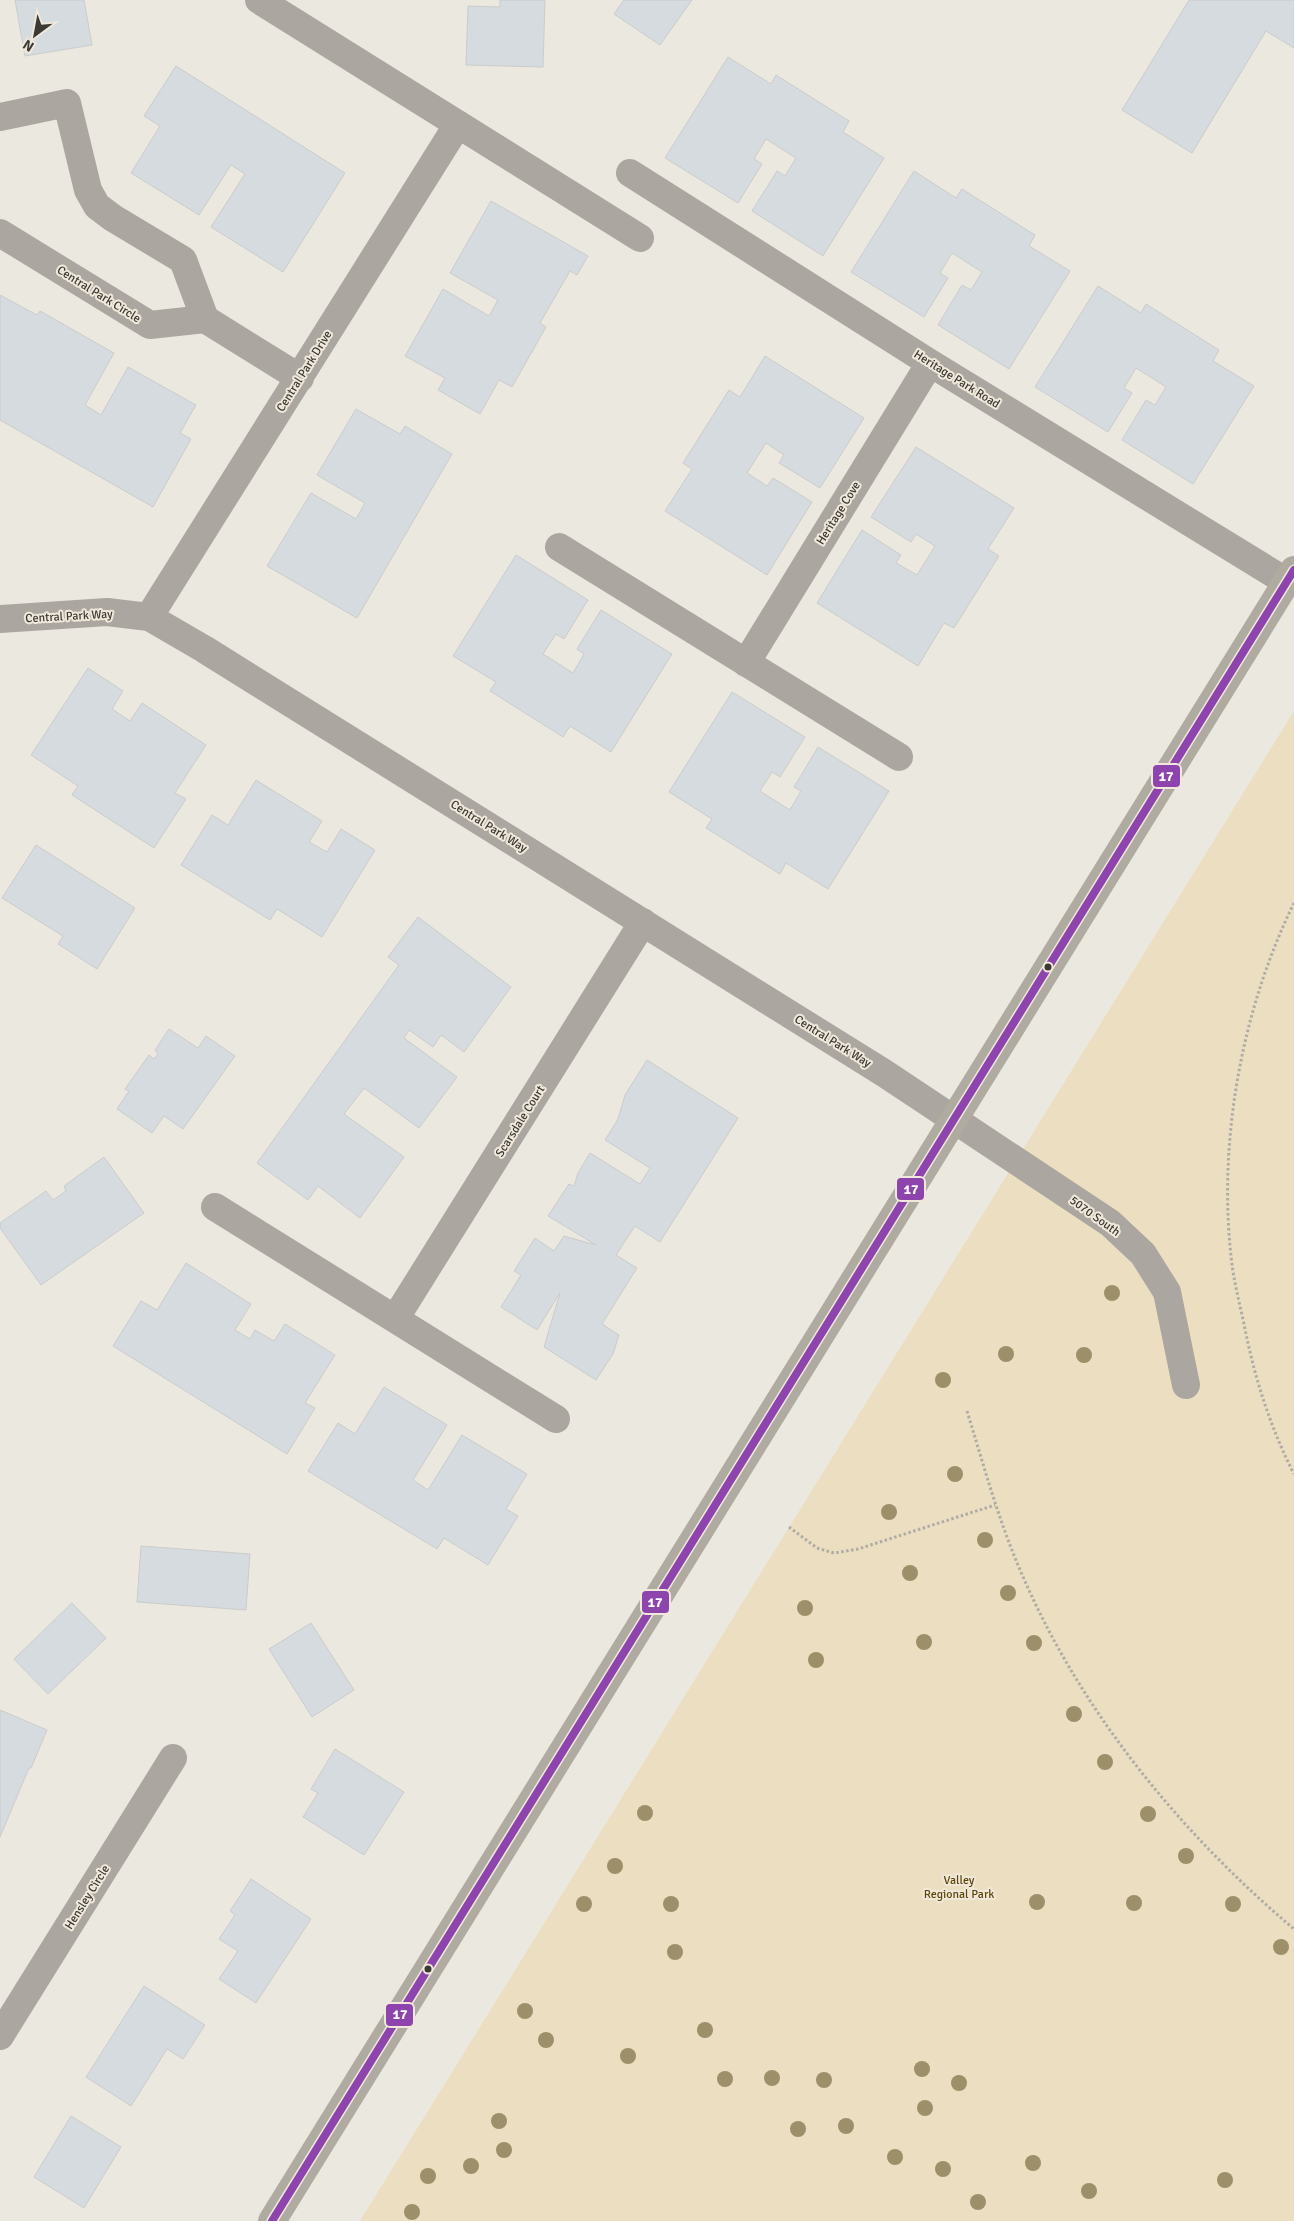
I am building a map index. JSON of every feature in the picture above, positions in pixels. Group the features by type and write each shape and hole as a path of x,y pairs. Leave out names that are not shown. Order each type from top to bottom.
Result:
{"main road":[{"path":"272,2221 1290,576"}],"street":[{"path":"259,0 640,238"},
{"path":"0,117 67,104 88,190 97,206 113,218 183,260 206,319 300,378"},
{"name":"Central Park Drive","path":"149,617 458,124"},
{"name":"Heritage Park Road","path":"630,173 930,363 1290,576"},
{"name":"Central Park Circle","path":"0,233 150,325 206,319"},
{"name":"Heritage Cove","path":"746,663 930,363"},
{"path":"559,547 899,756"},
{"name":"Central Park Way","path":"0,619 107,612 149,617 213,654 643,922 884,1073 953,1120"},
{"name":"Scarsdale Court","path":"396,1319 643,922"},
{"name":"5070 South","path":"953,1120 1110,1223 1143,1254 1167,1292 1186,1385"},
{"path":"215,1207 556,1419"},
{"name":"Hensley Circle","path":"0,2036 173,1758"}],"path":[{"path":"1294,903 1268,964 1255,1004 1243,1052 1230,1142 1229,1203 1233,1271 1247,1338 1260,1390 1277,1438 1294,1474"},
{"path":"967,1411 995,1505 1018,1566 1045,1624 1082,1688 1165,1802 1210,1852 1258,1899 1294,1930"},
{"path":"789,1527 817,1548 834,1553 858,1549 995,1505"}],"green space":[{"name":"Valley Regional Park","path":"1294,711 1294,2221 360,2221"}],"building":[{"path":"15,0 84,0 92,45 25,56"},
{"path":"500,0 545,0 543,67 466,65 468,6 500,7"},
{"path":"624,0 692,0 660,45 614,14"},
{"path":"1189,0 1294,0 1294,48 1266,31 1192,153 1122,110"},
{"path":"728,57 771,84 776,75 849,121 843,132 884,158 823,256 752,211 777,171 785,176 796,158 766,139 754,159 762,164 738,203 665,158"},
{"path":"176,66 345,173 283,272 211,227 245,174 231,165 199,215 131,173 160,126 144,116"},
{"path":"914,171 956,198 962,189 1035,235 1029,246 1070,271 1009,369 938,325 962,285 971,290 982,272 952,253 940,273 948,278 924,317 851,272"},
{"path":"491,201 588,256 577,275 570,271 540,323 546,327 512,387 499,380 480,414 438,390 445,378 405,356 443,289 489,316 498,300 450,273"},
{"path":"1098,286 1141,313 1146,304 1219,350 1213,361 1254,386 1193,484 1122,440 1146,400 1155,405 1166,387 1136,368 1124,388 1132,393 1108,432 1035,387"},
{"path":"0,295 37,315 40,311 114,353 85,405 101,415 128,367 196,405 180,433 191,439 153,507 0,420"},
{"path":"765,356 864,418 820,488 779,463 784,455 766,443 747,473 767,486 773,478 812,502 767,575 665,511 692,469 683,463 729,390 740,397"},
{"path":"356,409 400,434 405,426 452,454 357,618 267,566 311,493 356,519 365,503 317,475"},
{"path":"916,447 1014,508 988,549 999,556 954,628 944,623 918,666 817,603 862,530 901,555 896,563 917,575 935,546 916,534 911,542 871,517"},
{"path":"516,555 588,600 564,639 556,634 543,654 573,673 584,654 577,649 601,610 672,654 611,752 570,726 563,737 490,691 496,682 453,656"},
{"path":"88,668 123,691 112,709 130,721 142,703 206,745 175,793 186,799 154,848 72,795 78,786 31,755"},
{"path":"732,692 805,737 780,777 772,772 760,791 790,810 801,791 794,787 818,747 889,791 828,889 786,863 780,874 706,828 712,819 669,792"},
{"path":"256,780 322,821 309,842 327,852 341,829 375,850 322,937 277,909 270,920 181,865 212,815 228,825"},
{"path":"36,845 135,908 97,969 58,944 63,936 2,898"},
{"path":"418,917 511,987 464,1052 441,1035 433,1047 409,1030 404,1038 457,1077 419,1128 364,1088 344,1114 404,1157 360,1218 318,1186 308,1200 257,1163 399,965 388,957"},
{"path":"169,1029 198,1048 206,1036 235,1056 183,1129 164,1116 152,1133 117,1109 129,1091 125,1089 149,1055 154,1059 158,1054 155,1050"},
{"path":"647,1060 738,1118 660,1242 635,1226 616,1255 637,1268 602,1324 619,1335 613,1354 596,1380 544,1347 560,1293 537,1330 501,1307 521,1275 514,1271 535,1238 554,1251 564,1236 596,1245 548,1216 569,1184 574,1186 578,1173 590,1153 640,1184 650,1168 605,1140 618,1119 625,1095"},
{"path":"104,1157 144,1213 41,1285 0,1228 0,1223 46,1191 53,1200 66,1191 64,1186"},
{"path":"186,1263 251,1304 235,1330 250,1339 255,1330 274,1341 285,1324 335,1355 305,1403 315,1408 287,1454 113,1346 141,1301 157,1310"},
{"path":"384,1387 447,1425 413,1480 428,1490 462,1435 527,1474 506,1509 518,1516 488,1565 444,1538 437,1549 308,1471 338,1423 355,1434"},
{"path":"141,1546 250,1554 246,1610 137,1602"},
{"path":"72,1603 106,1638 48,1694 14,1659"},
{"path":"311,1623 354,1690 312,1717 269,1649"},
{"path":"0,1710 47,1730 0,1837"},
{"path":"335,1749 404,1792 364,1855 303,1817 318,1793 311,1789"},
{"path":"251,1879 311,1919 256,2003 219,1979 238,1951 219,1939 235,1915 230,1911"},
{"path":"144,1986 205,2025 183,2059 167,2049 131,2106 86,2077"},
{"path":"71,2116 121,2147 84,2208 34,2177"}],"transit line":[{"name":"17","path":"272,2221 1294,570"}]}
